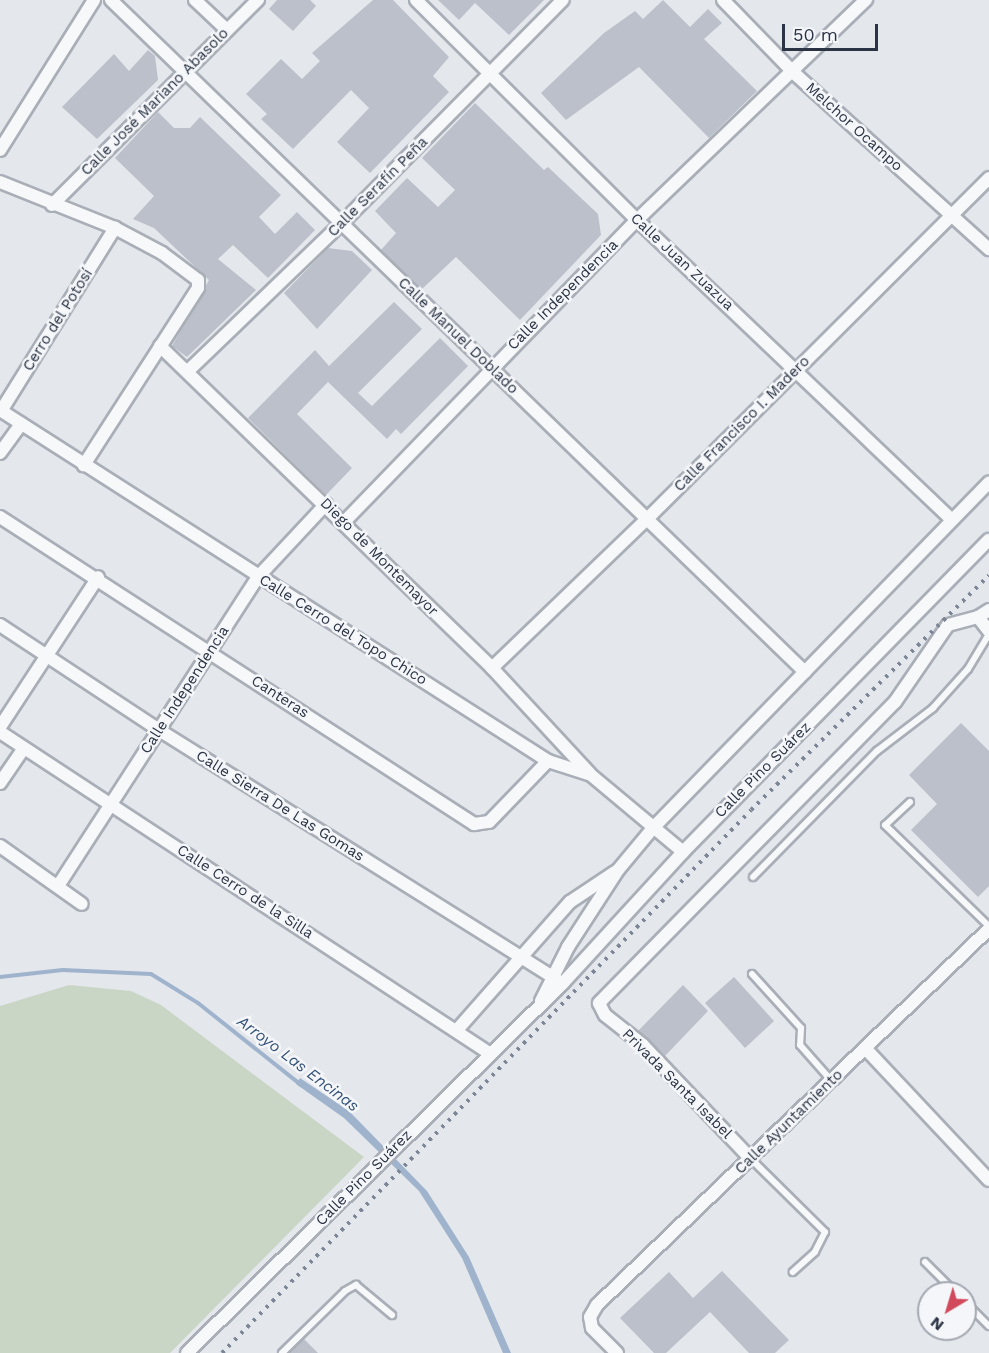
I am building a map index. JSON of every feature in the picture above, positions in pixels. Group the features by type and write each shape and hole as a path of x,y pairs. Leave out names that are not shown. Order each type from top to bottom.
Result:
{"street":[{"path":"0,150 94,0"},
{"name":"Calle Manuel Doblado","path":"111,0 805,672"},
{"path":"195,0 227,30"},
{"name":"Calle José Mariano Abasolo","path":"52,205 258,0"},
{"name":"Calle Juan Zuazua","path":"416,0 637,220 952,520"},
{"name":"Calle Serafín Peña","path":"188,371 341,224 563,0"},
{"name":"Melchor Ocampo","path":"723,0 794,73 989,249"},
{"name":"Calle Independencia","path":"344,522 637,220 794,73 866,0"},
{"name":"Calle Francisco I. Madero","path":"492,668 647,519 989,178"},
{"path":"0,182 52,205 115,228 162,253 198,280 198,288 84,465"},
{"name":"Cerro del Potosí","path":"1,411 115,228"},
{"name":"Diego de Montemayor","path":"160,346 326,504 492,668 591,775"},
{"name":"Calle Cerro del Topo Chico","path":"1,411 258,578 548,761 591,775 683,852"},
{"path":"0,453 21,424"},
{"name":"Calle Pino Suárez","path":"540,1002 550,976 618,870 653,828 989,482"},
{"name":"Calle Independencia","path":"58,886 258,578 326,504"},
{"name":"Canteras","path":"0,517 98,577 474,824 489,822 548,761"},
{"name":"Calle Pino Suárez","path":"187,1353 540,1002 563,983 683,852 989,540"},
{"path":"0,727 98,577"},
{"path":"989,610 978,617 989,633"},
{"name":"Privada Santa Isabel","path":"751,1159 642,1045 601,1010 599,1003 895,702 941,633 955,621 978,617"},
{"name":"Calle Sierra De Las Gomas","path":"0,625 159,730 518,958 563,983"},
{"name":"Calle Cerro de la Silla","path":"0,732 489,1053"},
{"path":"0,783 24,748"},
{"path":"0,846 82,904"},
{"name":"Calle Pino Suárez","path":"457,1030 518,958 570,902 618,870"},
{"name":"Calle Ayuntamiento","path":"617,1353 592,1328 590,1317 597,1305 989,928"},
{"path":"865,1048 989,1180"}],"lane":[{"path":"753,877 866,761 933,708 968,669 989,633"},
{"path":"910,802 885,825 989,928"},
{"path":"752,974 801,1028 800,1045 832,1080"},
{"path":"751,1159 825,1232 815,1252 794,1272"},
{"path":"925,1262 944,1281"},
{"path":"282,1353 345,1291 356,1285 392,1315"},
{"path":"977,1314 989,1326"}],"green space":[{"path":"69,985 131,991 161,1005 364,1157 170,1353 0,1353 0,1006"}],"water":[{"path":"300,1078 349,1111 427,1191 469,1257 511,1353 503,1353 462,1258 419,1191 344,1118 296,1084"}],"building":[{"path":"277,0 310,0 316,6 293,31 269,9"},
{"path":"373,0 393,0 449,57 433,76 449,92 370,173 337,142 369,108 351,90 293,149 261,119 267,114 246,94 281,59 302,79 320,61 312,53"},
{"path":"438,0 544,0 509,35 475,3 459,20"},
{"path":"663,0 690,27 708,9 722,23 704,39 757,91 709,138 639,67 566,120 541,93 604,33 635,11 643,19"},
{"path":"148,50 155,56 158,80 97,139 62,107 114,54 129,71"},
{"path":"475,103 544,170 548,167 598,214 601,235 520,320 456,257 422,289 381,250 396,233 375,211 407,178 438,207 455,190 422,158"},
{"path":"158,112 174,128 190,128 200,117 281,195 259,217 275,234 297,212 315,230 268,278 233,245 218,259 256,290 187,357 172,346 209,280 154,228 133,219 154,196 115,158"},
{"path":"328,248 352,251 372,270 317,329 284,293"},
{"path":"394,302 422,329 358,393 372,406 440,338 468,366 401,434 396,429 387,439 328,382 297,414 352,468 326,495 248,418 315,350 329,366"},
{"path":"961,723 989,751 989,886 978,897 911,830 937,804 909,775"},
{"path":"734,977 774,1021 745,1048 705,1003"},
{"path":"683,985 708,1011 665,1056 638,1031"},
{"path":"722,1271 789,1340 775,1353 749,1353 710,1312 666,1353 654,1353 620,1318 669,1272 693,1298"},
{"path":"304,1339 318,1353 290,1353"}],"waterway":[{"name":"Arroyo Las Encinas","path":"0,977 63,970 151,974 198,1003 301,1085"}],"railway":[{"path":"222,1353 751,810 989,575"}]}
